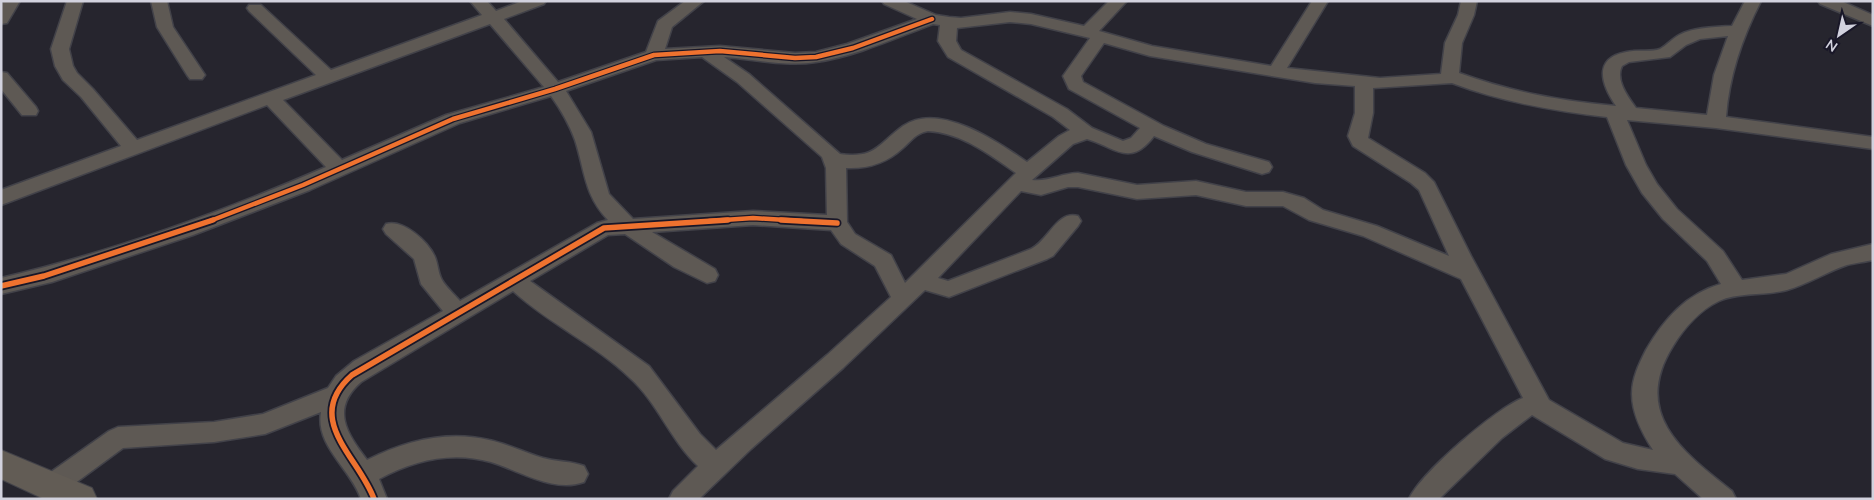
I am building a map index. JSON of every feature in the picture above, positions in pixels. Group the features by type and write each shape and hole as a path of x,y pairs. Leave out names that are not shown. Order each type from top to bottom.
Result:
{"main road":[{"path":"1,464 65,493"}],"street":[{"path":"1,19 12,1"},
{"path":"75,1 60,49 64,66 69,76 87,93 133,148"},
{"path":"159,1 165,27 196,75"},
{"path":"478,1 555,89 581,130 592,160 599,195 609,209 680,262 707,275"},
{"path":"1,198 538,1"},
{"path":"654,55 664,25 696,1"},
{"path":"890,1 940,20 961,23 1019,18 1094,34 1163,54 1276,72 1364,83 1443,80 1450,76 1510,96 1623,114 1716,122 1873,143"},
{"path":"1119,1 1094,34 1072,76 1072,82 1150,127 1199,148 1262,166"},
{"path":"1276,72 1320,1"},
{"path":"1450,76 1454,42 1466,21 1469,1"},
{"path":"1716,122 1725,70 1739,30 1753,1"},
{"path":"1826,1 1873,21"},
{"path":"255,8 275,30 308,57 328,77"},
{"path":"1,286 44,276 186,230 339,169 453,119 555,89 654,55 705,51 795,58 816,57 867,44 940,20"},
{"path":"940,20 947,41 954,53 1060,113 1085,132 1094,134 1111,143 1129,147 1136,144 1150,127"},
{"path":"1736,289 1715,256 1670,214 1652,194 1636,166 1620,99 1613,85 1611,71 1616,62 1622,58 1661,54 1691,36 1739,30"},
{"path":"705,51 743,78 834,160 836,168 837,223 848,239 883,261 902,298"},
{"path":"1,78 29,110"},
{"path":"1364,83 1364,113 1357,136 1360,142 1418,178 1427,187 1469,273 1540,406"},
{"path":"270,98 316,143 339,169"},
{"path":"834,160 856,163 867,161 892,148 913,128 924,126 944,128 974,136 1022,178 1040,188 1068,180 1078,180 1137,192 1196,188 1246,199 1283,199 1297,203 1323,217 1370,231 1469,273"},
{"path":"682,499 715,465 805,388 921,281 1022,178 1068,138 1085,132"},
{"path":"374,499 371,486 364,474 341,446 332,431 331,414 336,395 341,385 355,373 457,312 594,232 616,226 632,227 753,218 837,223"},
{"path":"921,281 949,289 1039,254 1045,251 1071,222"},
{"path":"393,229 417,248 424,257 432,284 457,312"},
{"path":"1722,499 1668,451 1648,419 1645,389 1648,373 1662,343 1674,327 1695,307 1712,295 1736,289 1779,284 1841,259 1873,252"},
{"path":"514,279 528,293 570,324 632,365 659,396 688,438 715,465"},
{"path":"65,493 118,438 214,432 265,424 336,395"},
{"path":"1422,499 1510,416 1530,404 1540,406 1595,442 1616,452 1632,457 1681,464"},
{"path":"364,474 387,461 407,453 441,446 468,445 511,457 538,470 554,474 575,474"}],"cycle path":[{"path":"1,286 44,276 186,230 303,185 453,119 555,89 654,55 720,51 795,58 816,57 853,48 932,19"},
{"path":"374,499 362,473 339,442 334,431 332,418 338,392 348,379 362,368 604,228 753,218 837,223"}]}
